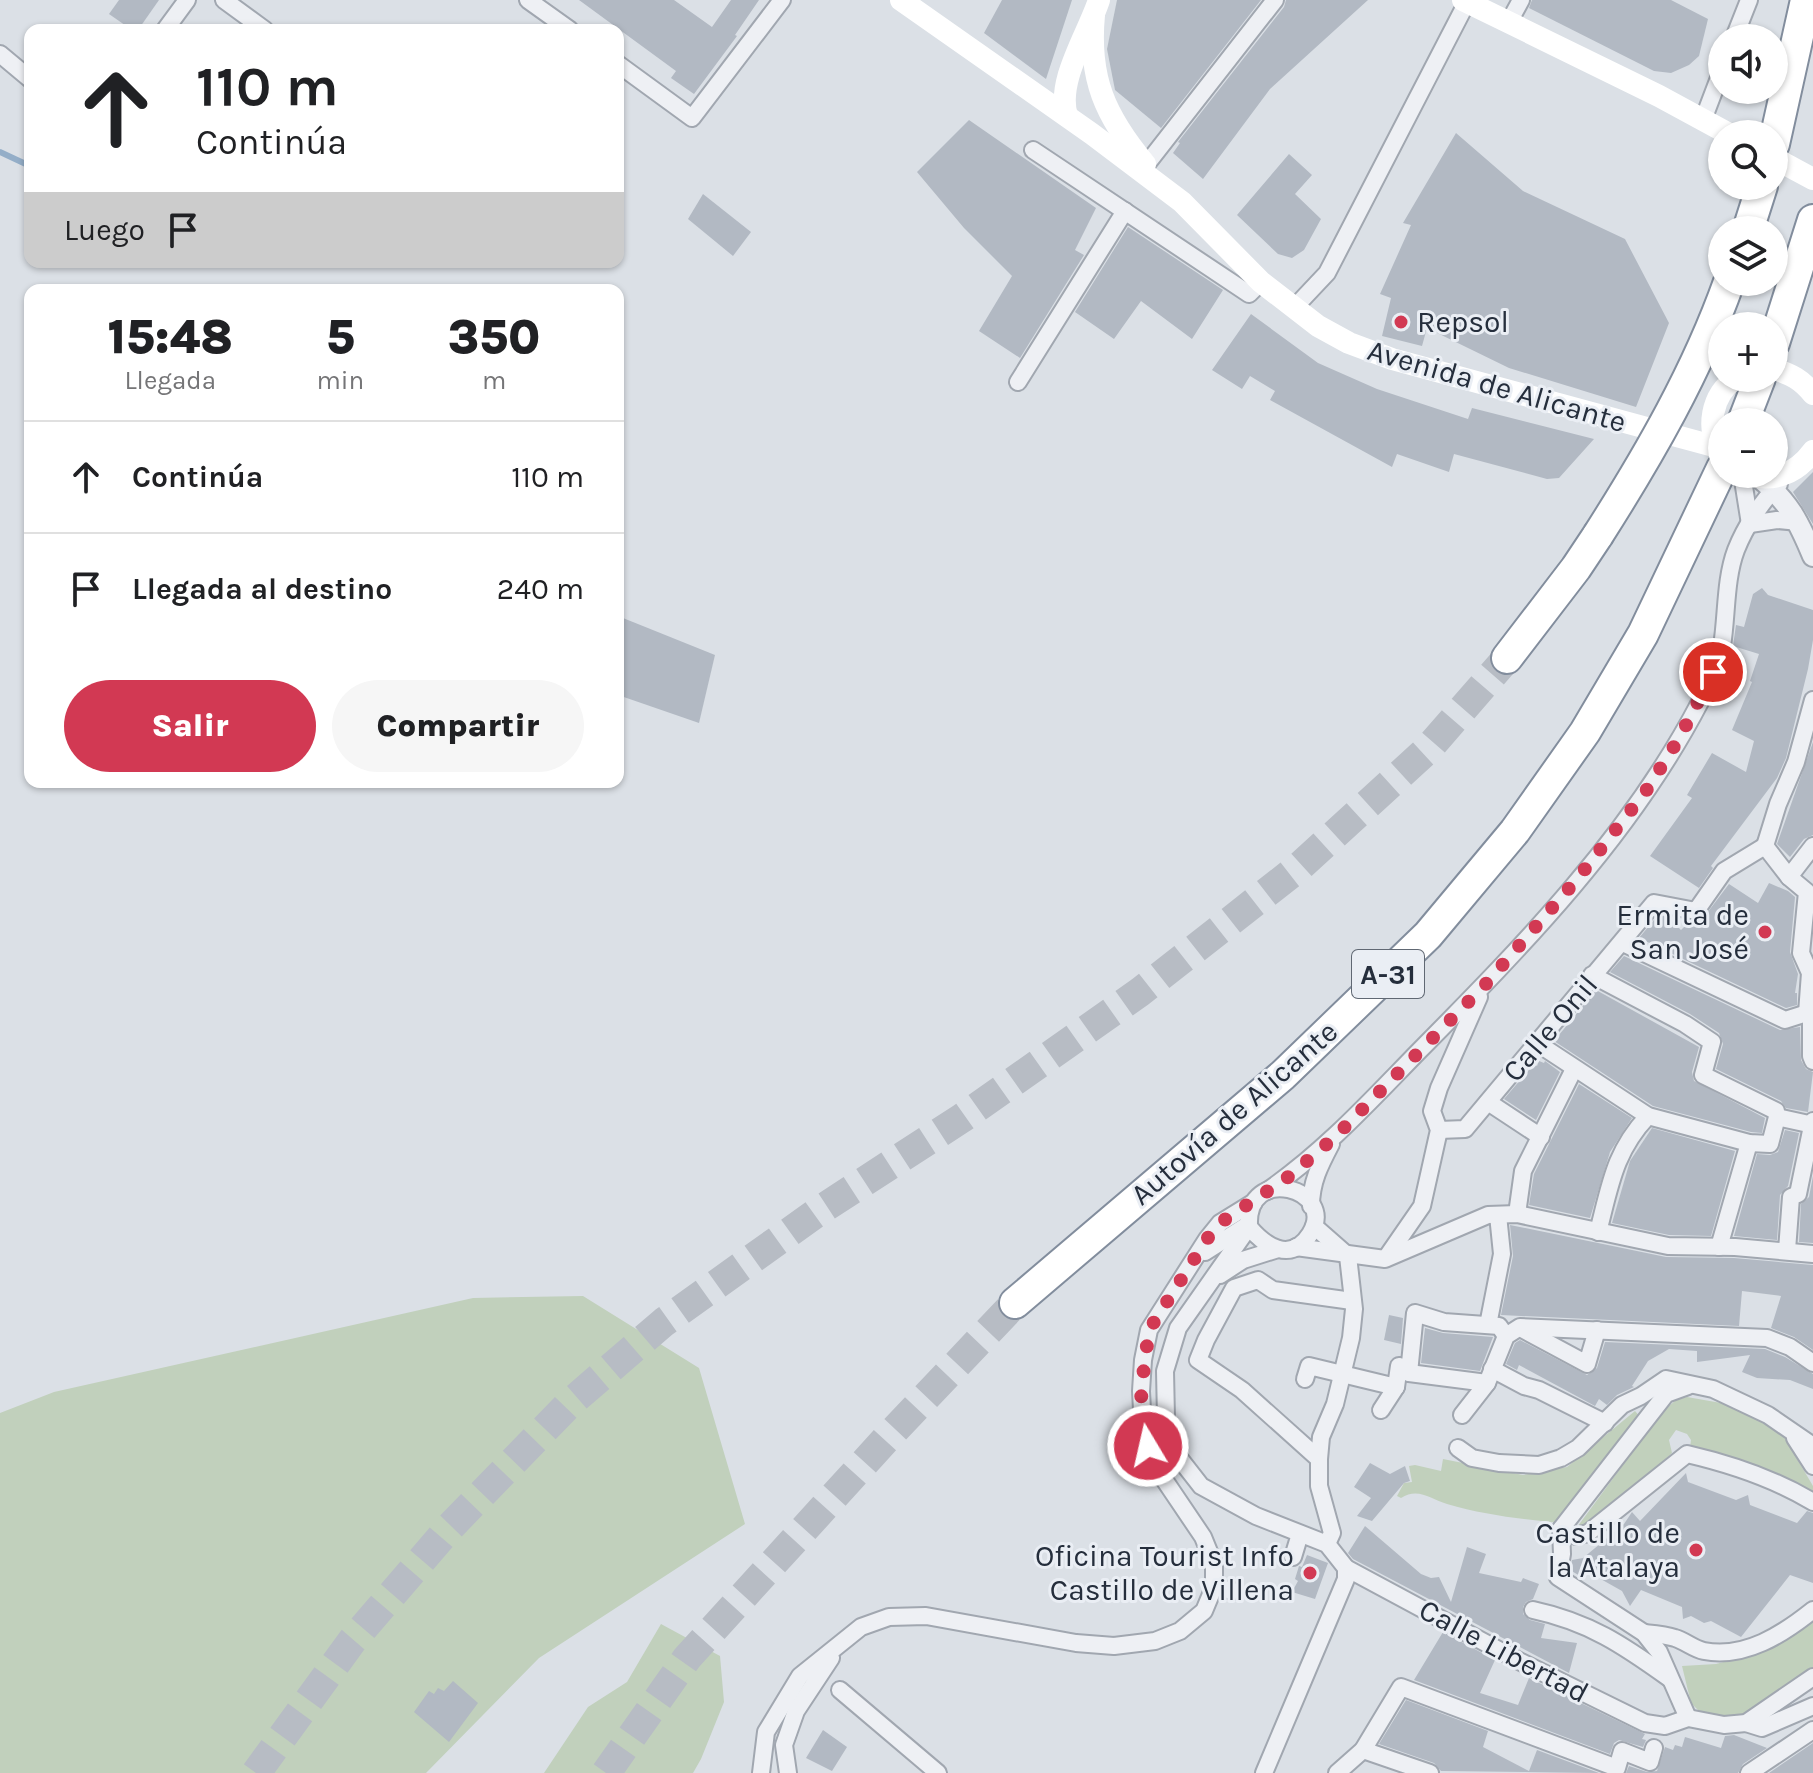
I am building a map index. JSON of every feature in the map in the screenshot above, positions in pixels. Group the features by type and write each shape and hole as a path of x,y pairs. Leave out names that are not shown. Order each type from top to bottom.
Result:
{"highway":[{"path":"1780,120 1806,0"},
{"path":"1784,312 1813,220"},
{"path":"1507,658 1576,568 1652,447 1695,362 1723,296"},
{"name":"Autovía de Alicante","path":"1015,1303 1283,1075 1428,935 1515,831 1585,732 1643,634 1675,571 1708,487"}],"main road":[{"path":"901,0 1067,116 1088,110 1097,83"},
{"path":"1465,1 1708,123"},
{"name":"Avenida de Alicante","path":"1096,8 1068,77 1063,96 1067,116 1182,202"},
{"name":"Avenida de Alicante","path":"1096,8 1092,40 1097,83 1115,123 1146,165 1261,282 1318,326 1349,343 1392,359 1708,452"},
{"path":"1031,93 1047,91 1068,77"},
{"path":"1788,159 1813,179"},
{"path":"1788,371 1813,366"},
{"path":"1788,378 1804,383 1813,394"},
{"path":"1788,469 1804,463 1813,451"}],"street":[{"path":"169,24 187,0"},
{"path":"224,0 257,24"},
{"path":"528,0 562,24"},
{"path":"624,68 692,118 782,0"},
{"path":"1146,165 1275,0"},
{"path":"1509,22 1521,0"},
{"path":"1740,24 1749,0"},
{"path":"1294,308 1327,273 1465,1"},
{"path":"0,54 24,74"},
{"path":"1703,120 1709,104"},
{"path":"1033,150 1249,294 1261,282"},
{"path":"1018,382 1125,211"},
{"path":"1750,524 1759,488"},
{"path":"761,1773 766,1732 800,1676 861,1627 889,1617 926,1616 1076,1643 1114,1646 1155,1641 1180,1631 1204,1611 1214,1587 1214,1564 1203,1537 1153,1463 1143,1429 1141,1391 1149,1330 1220,1223 1254,1202 1335,1137 1485,985 1646,791 1701,700 1721,648 1736,550 1750,524 1759,488"},
{"path":"1772,488 1787,503 1799,522 1813,556"},
{"path":"1750,524 1777,520 1799,522"},
{"path":"1807,1013 1811,973 1801,953 1810,891 1789,877 1765,846 1778,804 1809,734 1813,700"},
{"name":"Calle Onil","path":"1439,1130 1465,1129 1654,903 1696,911 1724,871 1765,846"},
{"path":"1789,877 1813,846"},
{"path":"1623,943 1785,1020 1807,1013"},
{"path":"1537,1043 1648,1116 1749,1143 1770,1144 1776,1111 1703,1075 1712,1042 1685,1024 1592,975"},
{"path":"1385,1259 1422,1206 1439,1130 1432,1111 1439,1088 1485,985"},
{"path":"1807,1013 1811,1015 1813,1061"},
{"path":"1517,1214 1523,1171 1574,1069"},
{"path":"1488,1102 1541,1137"},
{"path":"1598,1232 1618,1156 1648,1116"},
{"path":"1777,1117 1812,1123 1798,1194 1791,1197 1787,1250"},
{"path":"1296,1247 1309,1237 1314,1226 1311,1190 1314,1177 1335,1137"},
{"path":"1719,1247 1749,1143"},
{"path":"1267,1191 1288,1187 1306,1196 1311,1206"},
{"path":"1254,1202 1249,1225 1216,1278 1178,1328 1165,1371 1166,1418 1176,1454 1201,1486 1256,1516 1327,1544 1346,1574 1264,1773"},
{"path":"1216,1278 1243,1260 1278,1249 1296,1247 1385,1259 1488,1215 1517,1214 1668,1246 1787,1250 1813,1254"},
{"path":"1488,1325 1502,1254 1498,1215"},
{"path":"1249,1225 1261,1240 1278,1249"},
{"path":"1192,1263 1222,1239 1249,1225"},
{"path":"1314,1226 1348,1256 1354,1309 1344,1375 1321,1437 1319,1486 1332,1533 1327,1544"},
{"path":"1319,1459 1242,1390 1198,1360 1234,1288 1258,1280 1273,1290 1352,1301"},
{"path":"1409,1373 1415,1313 1444,1322 1499,1326 1587,1364 1597,1330"},
{"path":"1513,1332 1597,1330 1767,1338 1790,1347 1813,1363"},
{"path":"1462,1415 1490,1376 1513,1332"},
{"path":"1305,1379 1309,1366 1396,1387"},
{"path":"1381,1410 1396,1387 1399,1366 1409,1373 1490,1376 1539,1390 1605,1423"},
{"path":"1458,1448 1472,1458 1499,1463 1539,1465 1561,1458 1578,1448 1622,1405 1666,1379 1713,1389 1787,1427 1813,1446"},
{"path":"1688,1386 1666,1394 1561,1529 1562,1554 1558,1577 1644,1633 1659,1652 1688,1718 1724,1725 1746,1723 1762,1728 1813,1706"},
{"path":"1787,1427 1813,1466"},
{"path":"1561,1529 1576,1536 1588,1533 1687,1454 1736,1467 1788,1488 1813,1502"},
{"path":"1293,1557 1300,1534"},
{"name":"Calle Libertad","path":"1346,1574 1645,1723 1665,1726 1688,1718"},
{"path":"1214,1587 1233,1591"},
{"path":"1533,1610 1568,1618 1601,1633 1670,1679"},
{"path":"1644,1633 1675,1638 1701,1650 1721,1653 1752,1647 1777,1636 1813,1610"},
{"path":"788,1773 784,1745 796,1711 841,1643"},
{"path":"1746,1723 1813,1677"},
{"path":"1337,1773 1363,1750 1401,1687 1617,1768 1622,1751 1650,1762 1654,1748"},
{"path":"840,1690 938,1773"},
{"path":"1749,1773 1813,1730"},
{"path":"1363,1750 1430,1773"}],"green space":[{"path":"583,1296 699,1368 745,1524 539,1658 426,1773 0,1773 0,1413 54,1392 473,1298"},
{"path":"1687,1397 1721,1403 1753,1416 1783,1435 1813,1486 1813,1497 1801,1491 1803,1486 1690,1448 1691,1440 1687,1434 1676,1430 1669,1440 1672,1453 1619,1502 1575,1530 1662,1412 1676,1400"},
{"path":"1635,1411 1642,1419 1559,1523 1475,1511 1419,1494 1397,1496 1404,1483 1412,1482 1409,1466 1441,1471 1443,1459 1523,1475 1567,1467"},
{"path":"1813,1617 1813,1669 1777,1697 1757,1709 1728,1717 1704,1716 1691,1703 1682,1666 1716,1664 1769,1650"},
{"path":"661,1624 720,1656 724,1702 693,1773 544,1773 588,1707 627,1682"}],"building":[{"path":"119,0 159,0 142,24 123,24 109,14"},
{"path":"579,0 674,0 712,27 731,0 759,0 694,94 671,78 676,71 624,33 624,24 612,24"},
{"path":"1002,0 1072,0 1046,79 984,33"},
{"path":"1117,0 1261,0 1161,128 1115,90 1107,49"},
{"path":"1286,0 1368,0 1270,89 1203,179 1173,153 1178,142 1284,7"},
{"path":"1532,0 1671,0 1708,19 1699,56 1689,65 1671,73 1654,71 1529,8"},
{"path":"969,120 1096,208 1075,250 1084,255 1020,358 979,331 1012,276 964,228 917,172"},
{"path":"1456,133 1523,191 1625,239 1669,323 1636,407 1509,368 1427,328 1422,346 1382,336 1391,298 1380,294 1411,225 1403,223"},
{"path":"1289,154 1312,175 1295,194 1321,219 1304,250 1292,258 1278,254 1237,215"},
{"path":"703,194 751,232 733,256 688,219"},
{"path":"1128,227 1223,290 1192,339 1141,301 1114,339 1075,312"},
{"path":"1251,314 1318,363 1377,389 1468,419 1472,408 1594,439 1559,478 1547,479 1454,454 1449,472 1397,454 1392,467 1270,400 1275,391 1250,376 1242,389 1212,370"},
{"path":"1813,472 1813,524 1793,492"},
{"path":"1762,588 1768,595 1813,610 1813,640 1808,669 1786,758 1777,778 1711,866 1713,868 1699,888 1650,856 1692,798 1687,795 1712,753 1746,772 1754,741 1732,730 1752,682 1759,654 1733,646 1736,625 1744,627 1753,594"},
{"path":"624,618 715,655 699,723 624,697"},
{"path":"1813,742 1813,835 1804,839 1790,857 1777,844"},
{"path":"1769,883 1795,897 1790,952 1798,974 1797,1005 1786,1008 1639,938 1658,915 1668,917 1681,930 1690,921 1701,921 1729,884 1758,903"},
{"path":"1624,956 1780,1030 1800,1027 1801,1060 1806,1069 1813,1072 1808,1112 1786,1108 1781,1101 1716,1069 1723,1044 1719,1033 1690,1014 1610,972"},
{"path":"1596,990 1699,1047 1692,1072 1694,1081 1765,1118 1762,1133 1653,1106 1554,1041"},
{"path":"1539,1061 1545,1061 1560,1072 1536,1120 1504,1099"},
{"path":"1579,1084 1632,1118 1610,1152 1590,1218 1529,1205 1534,1174"},
{"path":"1652,1128 1735,1151 1711,1236 1669,1235 1612,1223 1630,1161"},
{"path":"1785,1130 1799,1133 1788,1186 1780,1195 1777,1240 1734,1236 1757,1154 1778,1152"},
{"path":"1813,1176 1813,1243 1799,1242 1801,1204 1809,1197"},
{"path":"1510,1225 1666,1257 1734,1258 1813,1265 1813,1350 1794,1337 1771,1328 1781,1296 1742,1291 1739,1326 1501,1315 1513,1256"},
{"path":"1389,1315 1403,1318 1401,1344 1384,1340"},
{"path":"1425,1328 1443,1333 1493,1337 1480,1371 1421,1363"},
{"path":"1520,1340 1587,1375 1597,1368 1605,1342 1765,1349 1813,1374 1813,1389 1790,1380 1757,1378 1742,1372 1750,1355 1697,1362 1697,1351 1669,1349 1648,1361 1634,1387 1617,1395 1607,1405 1599,1399 1595,1406 1519,1365 1517,1370 1506,1364 1515,1343"},
{"path":"1370,1463 1390,1474 1405,1466 1410,1481 1404,1483 1372,1521 1357,1516 1371,1498 1354,1487"},
{"name":"Castillo de la Atalaya","path":"1686,1473 1688,1482 1736,1500 1748,1495 1750,1505 1797,1523 1807,1511 1813,1513 1813,1583 1790,1575 1741,1637 1711,1621 1704,1623 1691,1616 1683,1619 1682,1607 1641,1590 1630,1606 1622,1591 1590,1573 1580,1576 1570,1570 1572,1560 1583,1558 1624,1524 1632,1512 1640,1521"},
{"path":"1365,1526 1421,1574 1439,1577 1451,1602 1467,1547 1486,1554 1479,1573 1521,1582 1523,1578 1539,1584 1533,1599 1523,1607 1523,1614 1530,1620 1545,1624 1541,1638 1577,1643 1569,1673 1353,1559 1348,1553"},
{"name":"Oficina Tourist Info Castillo de Villena","path":"1307,1555 1328,1563 1315,1599 1292,1592 1298,1581 1295,1579 1299,1566 1302,1567"},
{"path":"1443,1632 1495,1660 1480,1693 1518,1705 1529,1678 1645,1734 1643,1747 1619,1740 1614,1743 1610,1754 1414,1680"},
{"path":"453,1681 478,1703 449,1742 414,1712 429,1691 434,1694 438,1688 444,1691"},
{"path":"1406,1700 1488,1731 1483,1747 1529,1771 1537,1750 1599,1773 1441,1771 1434,1763 1379,1744"},
{"path":"823,1730 847,1747 832,1771 806,1758"},
{"path":"1734,1735 1767,1748 1743,1764 1738,1773 1626,1773 1629,1766 1647,1772 1657,1771 1665,1747 1673,1750 1675,1745 1682,1747 1685,1737 1721,1748 1725,1736"},
{"path":"1813,1743 1813,1773 1769,1773"}],"waterway":[{"path":"0,152 24,163"}],"tunnel":[{"path":"256,1773 352,1641 450,1527 569,1404 664,1322 819,1211 962,1118 1140,992 1298,868 1428,749 1507,658"},
{"path":"606,1773 687,1658 886,1439 1015,1303"}],"place":[{"name":"Repsol","path":"1401,322"},
{"name":"Ermita de San José","path":"1765,932"},
{"name":"Castillo de la Atalaya","path":"1696,1550"},
{"name":"Oficina Tourist Info Castillo de Villena","path":"1310,1573"}],"route":[{"path":"1148,1446 1143,1429 1141,1391 1149,1330 1207,1239 1220,1223 1287,1178 1335,1137 1485,985 1578,878 1646,791 1701,700 1713,672"}]}
